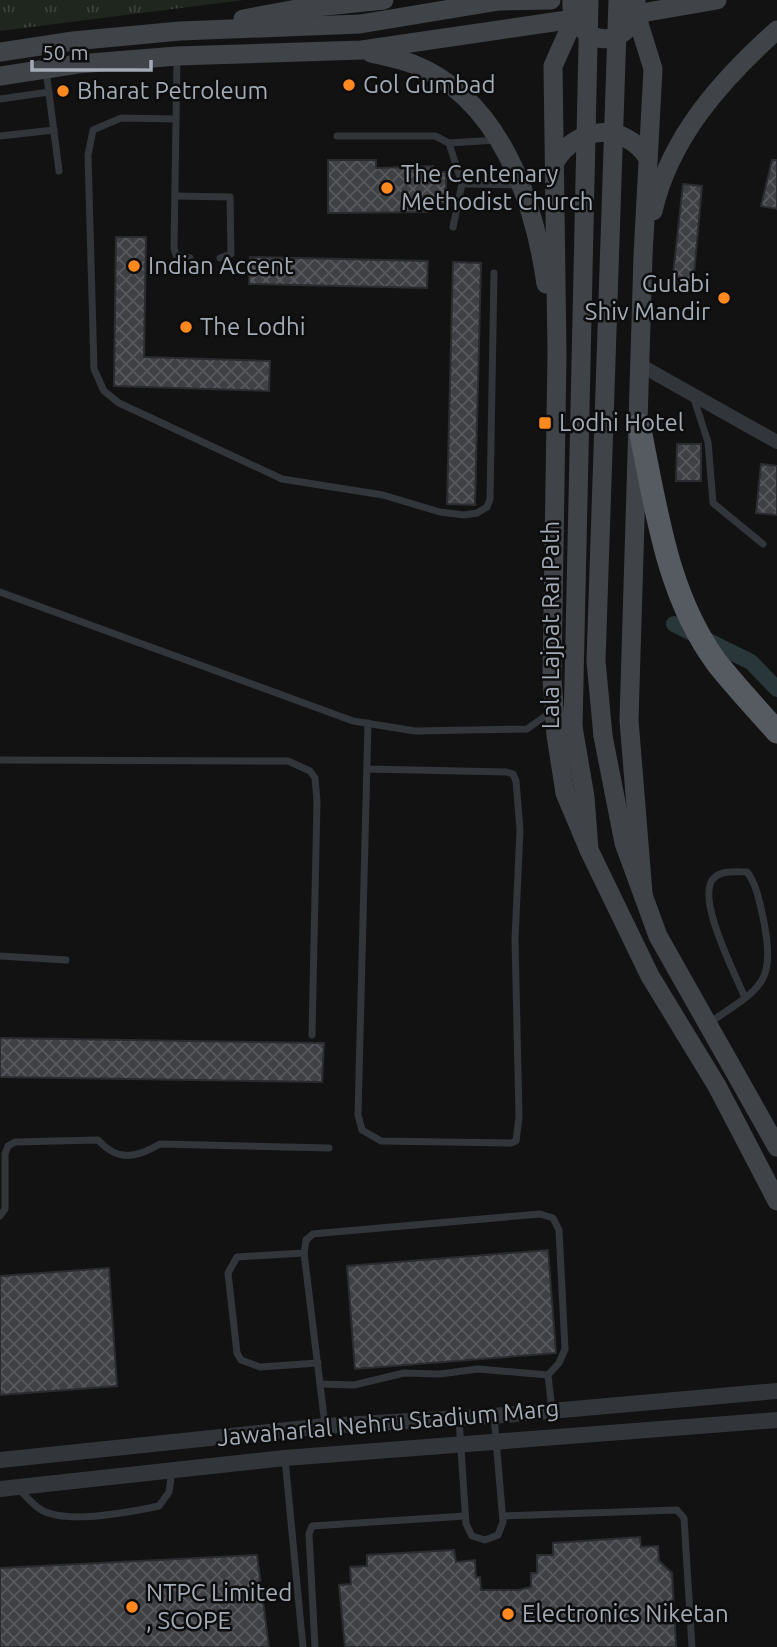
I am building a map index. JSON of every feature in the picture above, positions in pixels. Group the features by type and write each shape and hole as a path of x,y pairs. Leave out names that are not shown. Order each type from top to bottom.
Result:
{"highway":[{"path":"639,425 667,560 681,594 717,662 777,732"}],"main road":[{"path":"180,32 296,9 384,0"},
{"path":"0,52 73,41 180,32 360,24 499,1 551,0"},
{"name":"Lala Lajpat Rai Path","path":"589,0 573,727 585,797 589,850 650,976 717,1086 777,1201"},
{"name":"Lala Lajpat Rai Path","path":"618,0 596,661 603,736 624,843 658,936 777,1147"},
{"path":"636,7 717,0"},
{"path":"573,9 587,34 607,39 626,31 636,7"},
{"path":"636,7 653,69 643,256 629,720 643,892"},
{"path":"0,76 177,56 362,50 573,9"},
{"path":"573,9 553,66 557,354 552,679 565,793 589,850"},
{"path":"643,256 658,189 683,135 747,57 777,30"},
{"path":"362,50 414,64 460,93 501,140 520,185 543,260 557,354"},
{"path":"555,162 576,139 606,132 635,143 648,158"}],"street":[{"path":"640,365 777,442"},
{"name":"Jawaharlal Nehru Stadium Marg","path":"0,1460 325,1426 494,1416 777,1391"},
{"name":"Jawaharlal Nehru Stadium Marg","path":"0,1489 285,1458 777,1420"}],"lane":[{"path":"177,56 174,248 176,255 190,258"},
{"path":"46,69 59,172"},
{"path":"0,99 49,92"},
{"path":"176,118 121,118 93,130 88,155 94,369 104,391 119,403 282,478 383,495 440,512 477,513 487,507 490,499 494,274"},
{"path":"0,136 54,130"},
{"path":"338,136 435,136 449,143 501,140"},
{"path":"449,143 463,184 453,227"},
{"path":"463,184 520,185"},
{"path":"175,196 230,197 231,254 220,258"},
{"path":"693,395 708,442 713,503 763,544"},
{"path":"0,592 132,642 226,672 285,697 368,723 415,730 527,729 537,725 554,709"},
{"path":"368,723 358,1115 362,1130 381,1141 511,1143 516,1141 519,1117 516,939 520,830 516,780 513,774 506,772 368,769"},
{"path":"0,760 288,761 310,771 315,778 317,801 312,1035"},
{"path":"708,1024 745,998 764,982 771,957 754,880 747,872 731,872 717,875 709,883 707,896 714,922 745,998"},
{"path":"0,956 66,960"},
{"path":"0,1216 5,1209 5,1154 8,1146 15,1142 98,1140 111,1153 120,1155 143,1154 160,1144 329,1148"},
{"path":"325,1426 304,1252 306,1241 313,1234 540,1214 553,1218 559,1230 565,1349 559,1363 548,1375 552,1410"},
{"path":"304,1252 250,1255 237,1257 233,1262 228,1273 237,1353 240,1360 260,1367 318,1363"},
{"path":"320,1384 346,1386 404,1373 440,1374 478,1369 548,1375"},
{"path":"459,1418 465,1516 469,1532 485,1541 501,1531 503,1516 494,1416"},
{"path":"285,1458 303,1647"},
{"path":"17,1487 41,1510 66,1516 127,1513 159,1506 169,1492 172,1470"},
{"path":"503,1516 667,1508 677,1510 684,1518 692,1647"},
{"path":"315,1647 309,1534 312,1526 465,1516"}],"green space":[{"path":"0,0 244,0 0,31"}],"building":[{"name":"The Centenary Methodist Church","path":"328,160 376,160 376,168 433,166 433,172 446,172 446,203 427,203 427,212 328,213"},
{"path":"772,160 777,160 777,209 761,206"},
{"path":"683,184 702,186 693,286 672,284"},
{"path":"116,237 146,237 144,357 270,361 269,391 114,386"},
{"path":"250,257 428,261 427,288 249,284"},
{"path":"453,262 481,263 475,505 447,504"},
{"path":"677,444 701,444 701,481 676,481"},
{"path":"761,464 777,466 777,515 756,513"},
{"path":"0,1038 324,1043 322,1082 0,1077"},
{"path":"548,1250 556,1353 355,1369 347,1266"},
{"path":"109,1268 117,1386 0,1395 0,1276"},
{"name":"Electronics Niketan","path":"640,1537 641,1547 658,1546 659,1561 672,1573 676,1647 345,1647 339,1585 351,1584 350,1567 367,1566 367,1555 454,1550 456,1562 475,1560 476,1577 480,1577 481,1590 519,1590 531,1587 531,1573 537,1573 537,1555 553,1555 553,1543"},
{"name":"NTPC Limited , SCOPE","path":"257,1555 269,1647 0,1647 0,1568"}],"waterway":[{"path":"674,624 751,662 777,689"}],"place":[{"name":"Gol Gumbad","path":"349,85"},
{"name":"Bharat Petroleum","path":"63,91"},
{"name":"The Centenary Methodist Church","path":"387,188"},
{"name":"Indian Accent","path":"134,266"},
{"name":"Gulabi Shiv Mandir","path":"724,298"},
{"name":"The Lodhi","path":"186,327"},
{"name":"Lodhi Hotel","path":"545,423"},
{"name":"NTPC Limited , SCOPE","path":"132,1607"},
{"name":"Electronics Niketan","path":"508,1614"}]}
